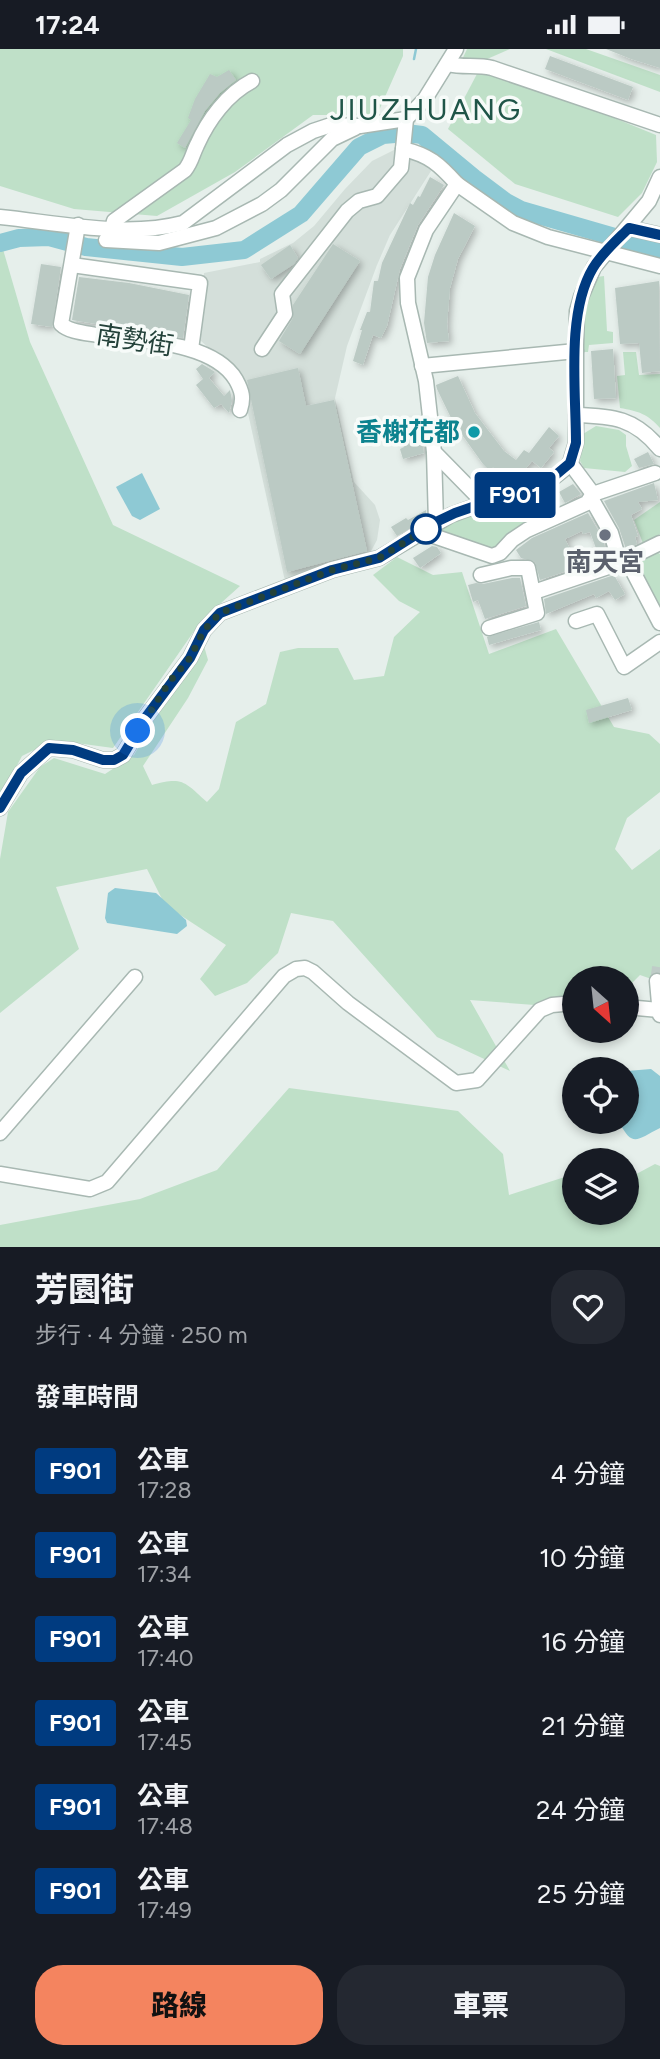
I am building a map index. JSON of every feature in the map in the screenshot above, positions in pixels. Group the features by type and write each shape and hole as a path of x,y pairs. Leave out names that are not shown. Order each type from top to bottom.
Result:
{"street":[{"path":"262,349 285,314 282,294 347,211 359,201 377,196 401,168 406,122 425,99 456,49"},
{"path":"448,64 464,68 482,65 660,125"},
{"path":"109,234 114,221 185,170 194,160 196,147 222,104 252,81"},
{"path":"109,234 183,223 287,145 313,131 331,125 360,126 406,122"},
{"path":"0,217 159,243 216,228 262,204 281,190 332,139 360,126"},
{"path":"403,147 423,153 457,184 513,223 548,237 660,266"},
{"path":"0,808 21,773 49,748 73,750 103,760 114,760 123,755 146,717 190,658 204,630 220,613 332,570 371,561 436,522 484,503 539,489 570,463 576,443 576,351 581,297 594,267 649,201 660,177"},
{"path":"436,522 434,452 426,381 408,303 407,278 426,230 457,184"},
{"path":"629,228 660,235"},
{"path":"78,230 72,261 200,283 191,349"},
{"name":"南勢街","path":"72,261 61,324 66,328 191,349 229,369 242,392 240,410"},
{"path":"422,366 576,351"},
{"path":"576,415 623,419 652,439 660,449"},
{"path":"434,452 484,503"},
{"path":"570,463 592,496 624,561 660,623"},
{"path":"422,532 492,556 500,553 512,540 527,530 587,503 592,496 655,473"},
{"path":"534,592 624,561 660,543"},
{"path":"481,575 511,568 528,568 534,592 537,613 489,628"},
{"path":"576,621 597,614 624,667 660,642"},
{"path":"0,1174 90,1189 107,1182 284,976 296,969 305,968 313,972 348,1003 456,1083 477,1080 540,1010 562,1004"},
{"path":"0,1133 135,977"},
{"path":"639,1009 660,1013 657,981"}],"shaded area":[{"path":"394,150 422,155 431,171 390,235 377,265 347,346 335,398 354,482 375,505 380,520 377,540 370,553 371,558 285,581 240,377 200,340 204,273 260,262 260,259 293,243 314,226 372,161"}],"green space":[{"path":"0,49 403,49 403,56 377,115 313,115 235,172 157,216 74,209 0,186"},
{"path":"467,49 510,49 478,63 460,64"},
{"path":"546,49 586,49 660,75 660,92"},
{"path":"478,72 541,88 656,135 657,162 642,193 618,217 515,184 448,129"},
{"path":"0,239 30,342 113,525 240,586 201,621 113,748 54,740 22,756 0,797"},
{"path":"604,276 607,331 613,332 613,343 589,345 588,352 581,352 584,313 597,277"},
{"path":"623,352 636,352 639,375 660,374 660,428 642,414 620,408 617,376 625,375"},
{"path":"596,426 619,430 626,435 632,466 625,472 584,468 580,461 583,434"},
{"path":"541,494 551,513 491,552 430,532 446,521"},
{"path":"660,502 660,534 644,546 634,520"},
{"path":"657,552 660,554 660,614 634,565 635,560"},
{"path":"397,557 433,575 462,572 489,654 556,629 614,727 649,734 660,744 660,792 627,818 615,849 632,870 660,849 660,982 639,976 639,966 562,966 562,1007 470,1000 510,1071 437,1037 333,921 291,913 278,953 247,983 215,996 200,979 226,945 165,905 147,869 56,887 79,949 0,1013 0,859 8,812 40,767 54,758 105,774 134,755 164,702 204,646 208,660 188,698 143,766 152,785 178,781 207,802 219,789 236,722 266,704 280,652 298,648 338,648 354,680 384,676 394,637 420,612 399,601 373,575"},
{"path":"289,1088 458,1111 503,1154 509,1195 562,1178 562,1225 639,1225 639,1173 655,1164 660,1166 660,1247 0,1247 0,1225 140,1199 217,1170"}],"water":[{"path":"142,473 160,509 140,520 132,516 116,487"},
{"path":"115,888 156,893 186,920 187,926 177,934 107,923 105,918 108,893"},
{"path":"651,1069 660,1076 660,1128 636,1139 627,1134 639,1134 639,1070"}],"building":[{"path":"606,49 660,49 660,68 631,59"},
{"path":"550,56 633,87 628,100 545,69"},
{"path":"229,70 236,80 220,93 205,111 185,148 177,143 191,120 188,118 195,99 210,74 217,77"},
{"path":"430,177 444,185 418,225 400,269 387,326 381,338 373,335 363,365 353,361 360,330 367,312 370,312 374,281 378,281 382,263 410,203 413,205 418,196 420,197"},
{"name":"香榭花都","path":"454,213 475,226 458,259 450,288 447,324 449,341 427,343 424,323 428,277"},
{"path":"333,244 360,261 300,354 279,341 293,318 293,305"},
{"path":"290,245 298,258 294,264 271,279 261,265"},
{"path":"41,264 61,267 52,327 31,324"},
{"path":"79,277 129,283 189,295 183,338 72,320"},
{"path":"659,281 660,371 642,373 639,343 620,344 615,288"},
{"path":"613,349 616,398 594,399 591,351"},
{"path":"202,364 215,372 209,378 224,396 230,390 232,401 229,413 221,404 214,408 196,385 203,379 196,369"},
{"path":"298,368 306,406 334,400 367,551 287,572 247,380"},
{"name":"香榭花都","path":"458,376 475,413 504,451 516,460 524,450 529,453 549,427 559,436 549,448 554,452 541,468 532,461 521,474 515,469 505,479 493,467 490,471 483,464 453,422 437,389 436,385"},
{"path":"418,417 424,453 403,459 400,449 404,447 399,432 402,431 400,420"},
{"path":"648,452 654,464 639,468 634,459"},
{"path":"654,483 658,500 638,502 642,509 631,515 638,536 635,537 637,544 626,549 619,528 604,501"},
{"path":"573,484 581,494 565,503 559,492"},
{"path":"426,510 426,519 397,536 391,527"},
{"path":"588,513 602,537 608,557 540,580 535,562 521,558 516,550 532,538","holes":["582,531 583,534 590,532 597,551 574,557 565,539"]},
{"path":"432,546 437,547 441,553 420,568 413,558"},
{"path":"614,575 625,594 615,600 609,591 596,598 594,594 546,614 544,599"},
{"path":"520,578 526,606 485,619 478,600 473,602 468,585"},
{"path":"539,622 541,630 489,645 487,637"},
{"path":"628,698 632,710 589,723 586,710"}],"waterway":[{"path":"414,59 416,49"},
{"path":"0,243 19,238 49,237 86,247 182,257 244,250 301,214 359,147 383,135 406,133 422,135 474,178 521,210 660,250"}],"tunnel":[{"path":"657,981 660,961"}],"bus line":[{"name":"F901","path":"0,808 21,773 49,748 73,750 103,760 114,760 123,755 170,681 190,658 204,630 220,613 332,570 379,558 455,513 539,489 553,479 570,463 576,443 578,311 587,281 594,267 629,228 660,235"}],"place":[{"name":"香榭花都","path":"474,432"},
{"name":"南天宮","path":"605,535"}],"district":[{"name":"JIUZHUANG","path":"426,110"}],"route":[{"path":"138,731 170,681 190,658 204,630 220,613 332,570 379,558 426,529"}]}
